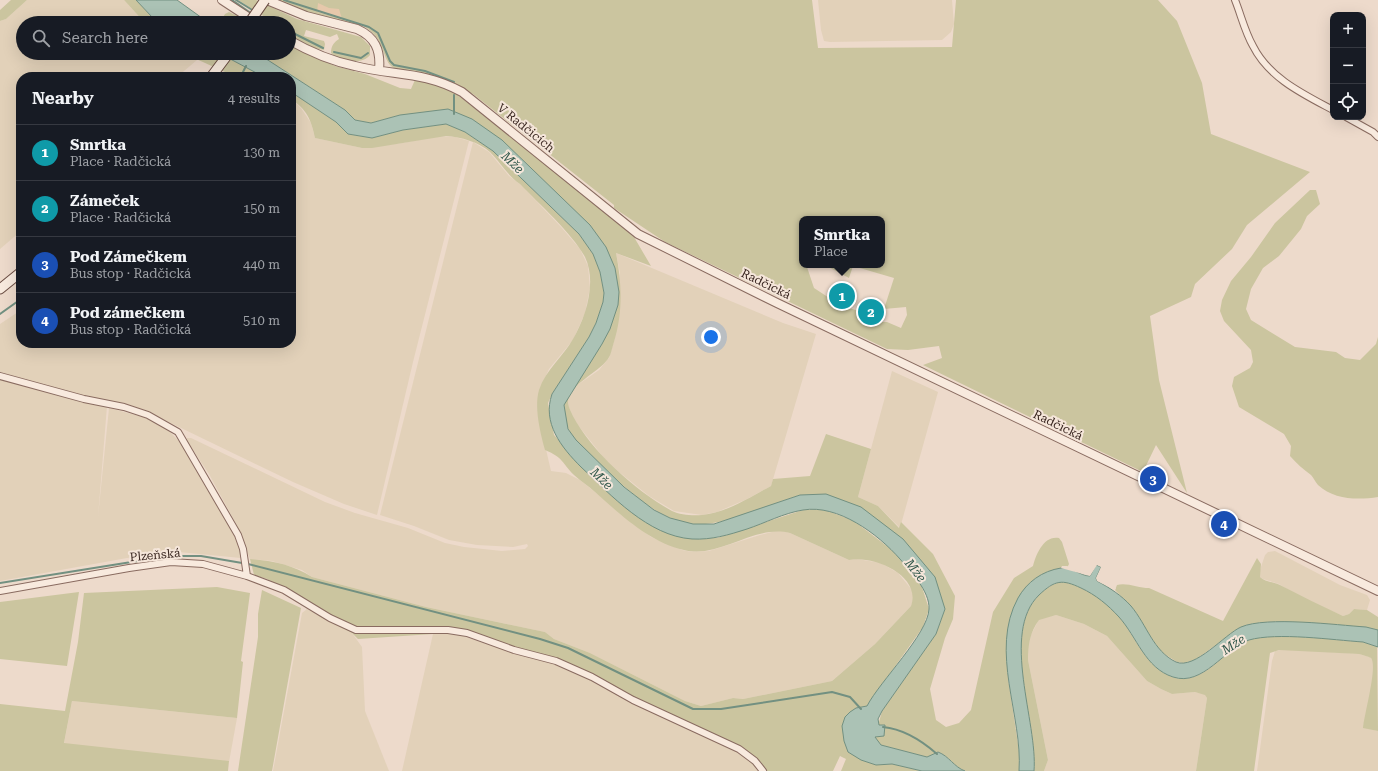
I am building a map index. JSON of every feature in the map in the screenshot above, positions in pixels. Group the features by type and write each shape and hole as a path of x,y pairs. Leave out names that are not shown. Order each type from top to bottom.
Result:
{"main road":[{"path":"254,16 266,0"},
{"path":"215,72 224,60"},
{"path":"0,289 16,276"}],"street":[{"path":"222,0 246,16"},
{"path":"266,0 300,14 357,29 365,33 374,40 379,52 379,70"},
{"path":"1235,0 1253,47 1276,76 1298,92 1330,108"},
{"name":"V Radčicích","path":"296,43 333,60 356,67 434,79 462,92 638,234 728,279"},
{"path":"1351,120 1373,132 1378,137"},
{"path":"1373,132 1378,126"},
{"name":"Radčická","path":"728,279 1378,592"},
{"path":"0,376 84,399 124,407 148,415 178,432 238,535 243,549 246,572"},
{"name":"Plzeňská","path":"0,591 170,562 203,564 246,572 284,590 305,604 356,630 448,630 467,633 514,650 556,661 580,671 633,700 739,749 754,761 763,771"}],"shaded area":[{"path":"11,0 27,0 6,19 0,21 0,10"},
{"path":"27,0 124,0 139,16 16,16 16,60 197,60 183,72 16,72 16,235 0,249 0,21 6,19"},
{"path":"124,0 136,0 151,16 139,16"},
{"path":"238,0 256,0 291,16 263,16"},
{"path":"276,0 812,0 818,48 952,47 956,0 1158,0 1177,21 1202,83 1211,134 1310,172 1247,225 1232,249 1195,284 1191,297 1150,316 1159,380 1187,493 1156,445 1143,472 923,365 942,358 939,346 908,350 887,349 665,242 614,208 614,205 473,94 434,76 634,237 651,266 616,253 621,298 617,331 611,353 603,364 573,390 569,396 568,402 573,416 591,443 616,470 630,482 658,503 672,511 687,515 711,514 738,504 771,486 773,479 810,476 826,434 871,449 858,497 878,506 899,528 901,522 933,554 955,596 953,619 945,638 930,689 936,720 946,727 959,723 971,710 993,612 1014,578 1033,566 1036,556 1045,542 1049,539 1059,538 1062,542 1069,564 1067,568 1061,568 1054,571 1007,633 1008,678 1020,757 1019,771 965,771 938,752 927,757 881,745 876,741 875,737 882,711 936,634 945,609 903,539 800,495 731,519 703,524 682,522 664,515 646,504 608,473 574,438 569,430 564,415 564,404 565,400 602,344 615,268 472,119 400,115 371,123 355,120 345,110 296,78 296,72 286,72 268,60 296,60 296,48 335,66 365,74 400,88 411,89 418,73 397,69 390,65 376,37 371,31 363,26 303,12","holes":["799,216 885,216 885,268 860,268 894,278 884,309 906,307 907,315 901,328 887,322 877,322 877,317 840,305 814,288 807,268 799,268"]},
{"path":"818,0 952,0 954,24 951,32 942,40 824,41 821,30"},
{"path":"229,12 237,16 224,16"},
{"path":"296,19 361,37 370,46 370,55 367,58 357,61 339,59 331,53 333,44 339,39 337,34 330,37 306,30 304,36 324,41 324,50 314,48 296,39"},
{"path":"198,60 232,60 255,72 225,72"},
{"path":"296,95 336,122 348,134 372,138 403,130 446,124 465,132 493,151 579,234 593,254 600,272 604,293 603,302 596,323 589,337 552,394 548,403 554,435 615,498 717,538 803,510 823,509 854,521 892,550 921,584 929,609 923,627 867,706 856,708 876,765 892,764 922,771 841,771 846,759 840,756 833,771 759,771 744,756 730,748 565,667 511,652 474,638 457,634 433,634 358,639 352,633 319,616 302,598 267,579 254,575 250,559 282,564 298,569 312,577 426,607 545,632 554,639 590,653 685,701 701,706 733,698 743,699 832,681 875,644 911,606 913,595 909,585 903,577 883,564 859,559 849,560 790,533 763,533 711,550 697,551 684,550 671,546 659,541 636,527 576,477 559,458 545,450 540,428 537,412 539,390 550,369 564,352 578,330 586,310 590,288 590,277 585,257 572,238 511,176 490,152 481,145 464,139 446,136 372,148 362,148 315,138 308,116 296,103"},
{"path":"296,103 311,123 315,138 362,148 440,136 455,137 469,141 413,362 377,515 344,504 293,482 148,412 130,406 89,398 0,374 0,324 16,313 16,348 296,348"},
{"path":"473,142 489,152 509,176 520,184 561,227 580,249 588,266 590,288 585,313 573,340 549,369 539,391 538,415 551,471 566,473 580,480 651,537 682,550 692,552 709,551 780,530 790,533 849,560 857,559 881,563 898,573 912,590 914,599 911,606 875,644 832,681 743,699 733,698 701,706 685,701 590,653 554,639 545,632 426,607 312,577 302,570 272,561 250,559 235,522 209,474 187,441 187,438 191,438 325,502 355,513 408,528 445,543 464,547 502,551 525,549 528,546 527,544 513,547 477,545 449,540 414,526 380,515"},
{"path":"1310,190 1316,190 1320,204 1307,216 1301,229 1279,256 1263,268 1251,289 1246,309 1251,320 1295,347 1336,352 1345,358 1360,360 1376,344 1378,337 1378,497 1346,498 1331,494 1324,490 1318,485 1311,475 1290,456 1291,446 1284,434 1239,407 1232,386 1234,377 1250,368 1253,362 1251,350 1224,321 1220,311 1222,300 1231,281 1251,257 1275,223"},
{"path":"616,253 783,323 816,334 771,486 747,499 717,512 702,515 674,511 649,496 619,472 604,458 577,424 567,404 568,396 576,386 599,370 609,358 615,338 620,273"},
{"path":"831,268 852,268 849,278"},
{"path":"892,371 938,392 900,528 878,506 858,497"},
{"path":"0,379 107,406 98,517 109,408 143,417 166,428 180,442 229,524 240,547 241,558 179,552 127,558 0,581"},
{"path":"1275,551 1340,585 1367,595 1370,600 1367,610 1354,609 1349,614 1343,616 1302,598 1279,584 1263,579 1260,577 1260,570 1265,555 1268,552"},
{"path":"1257,558 1261,564 1260,577 1262,579 1280,585 1343,616 1349,614 1354,609 1367,610 1378,617 1378,630 1366,627 1241,627 1195,660 1184,663 1177,662 1161,652 1131,607 1115,590 1117,585 1121,584 1149,588 1223,621"},
{"path":"1061,581 1070,582 1078,586 1109,606 1121,619 1149,660 1163,673 1172,677 1183,679 1194,677 1213,666 1240,645 1249,640 1260,637 1305,637 1363,642 1377,646 1378,731 1363,728 1372,680 1373,663 1371,658 1359,654 1279,650 1270,653 1254,771 1196,771 1207,698 1205,695 1195,692 1172,694 1161,689 1147,681 1107,636 1084,624 1056,615 1039,620 1033,629 1029,644 1028,660 1048,760 1044,771 1034,771 1033,748 1022,666 1021,639 1027,615 1039,595"},
{"path":"217,587 250,593 241,661 243,662 237,718 72,701 64,743 229,761 228,771 0,771 0,704 65,711 78,642 84,593"},
{"path":"262,590 301,608 272,771 238,771 258,637 258,614"},
{"path":"79,592 67,666 0,659 0,602"},
{"path":"307,609 352,633 362,647 365,711 389,771 273,771 302,613"},
{"path":"1056,615 1084,624 1107,636 1147,681 1161,689 1172,694 1195,692 1205,694 1207,698 1196,771 1044,771 1048,760 1028,660 1028,648 1031,635 1039,619"},
{"path":"433,634 457,634 511,652 565,667 730,748 744,756 759,771 402,771"},
{"path":"1285,649 1359,654 1370,657 1374,662 1373,682 1363,727 1378,731 1378,771 1257,771 1272,661 1275,651"},
{"path":"72,701 237,718 229,762 64,744"}],"sand":[{"path":"318,3 329,8 339,9 342,19 317,12"}],"water":[{"path":"136,0 177,0 199,16 151,16"},
{"path":"232,60 268,60 286,72 255,72"},
{"name":"Mže","path":"296,78 345,110 355,120 371,123 400,115 448,109 472,119 502,140 590,225 606,247 615,268 619,292 618,305 610,329 602,344 564,405 568,429 576,440 624,487 654,510 670,518 693,524 714,524 800,495 826,494 861,507 903,539 935,577 945,609 936,634 882,711 878,719 879,725 885,725 884,736 875,737 881,745 927,757 938,752 965,771 922,771 892,764 876,765 861,760 848,752 844,741 842,726 845,717 856,708 867,706 921,631 927,619 929,609 923,588 914,575 891,549 869,531 843,516 816,509 789,513 747,529 720,537 706,539 692,539 676,536 645,522 631,512 581,467 560,443 555,434 550,415 552,394 589,337 596,323 603,302 604,293 600,272 593,254 579,234 493,151 465,132 446,124 403,130 372,138 348,134 336,122 296,95"},
{"name":"Mže","path":"1096,565 1101,567 1096,578 1097,581 1115,592 1131,606 1156,644 1168,657 1176,662 1184,663 1192,661 1210,650 1241,627 1267,622 1302,622 1366,627 1378,630 1378,647 1363,642 1321,638 1261,638 1249,640 1240,644 1204,672 1194,677 1184,679 1173,677 1163,673 1155,667 1111,608 1092,594 1074,585 1059,582 1050,586 1039,595 1028,612 1022,632 1021,655 1023,679 1034,751 1034,771 1019,771 1019,750 1007,662 1006,640 1010,618 1018,598 1026,587 1036,578 1054,569 1061,568 1068,568 1086,576 1090,576"}],"pier":[{"path":"1097,563 1103,567 1098,579 1116,588 1115,590 1097,581 1096,578 1101,567 1097,565 1090,576 1061,568 1062,566 1067,566 1089,574"}],"waterway":[{"path":"232,0 252,14"},
{"path":"236,0 254,11"},
{"path":"284,0 369,27 378,33 390,61 394,65 425,71 454,82"},
{"path":"296,34 323,48"},
{"path":"334,52 361,58 368,53"},
{"path":"243,72 246,66"},
{"path":"454,95 454,114"},
{"path":"0,314 16,303"},
{"path":"0,583 169,556 201,556 248,564 540,639 568,648 693,709 721,709 832,692 850,697 861,709"},
{"path":"883,727 898,730 912,736 937,754"}],"place":[{"name":"Smrtka","path":"842,296"},
{"name":"Zámeček","path":"871,312"},
{"name":"Pod Zámečkem","path":"1153,479"},
{"name":"Pod zámečkem","path":"1224,524"}]}
